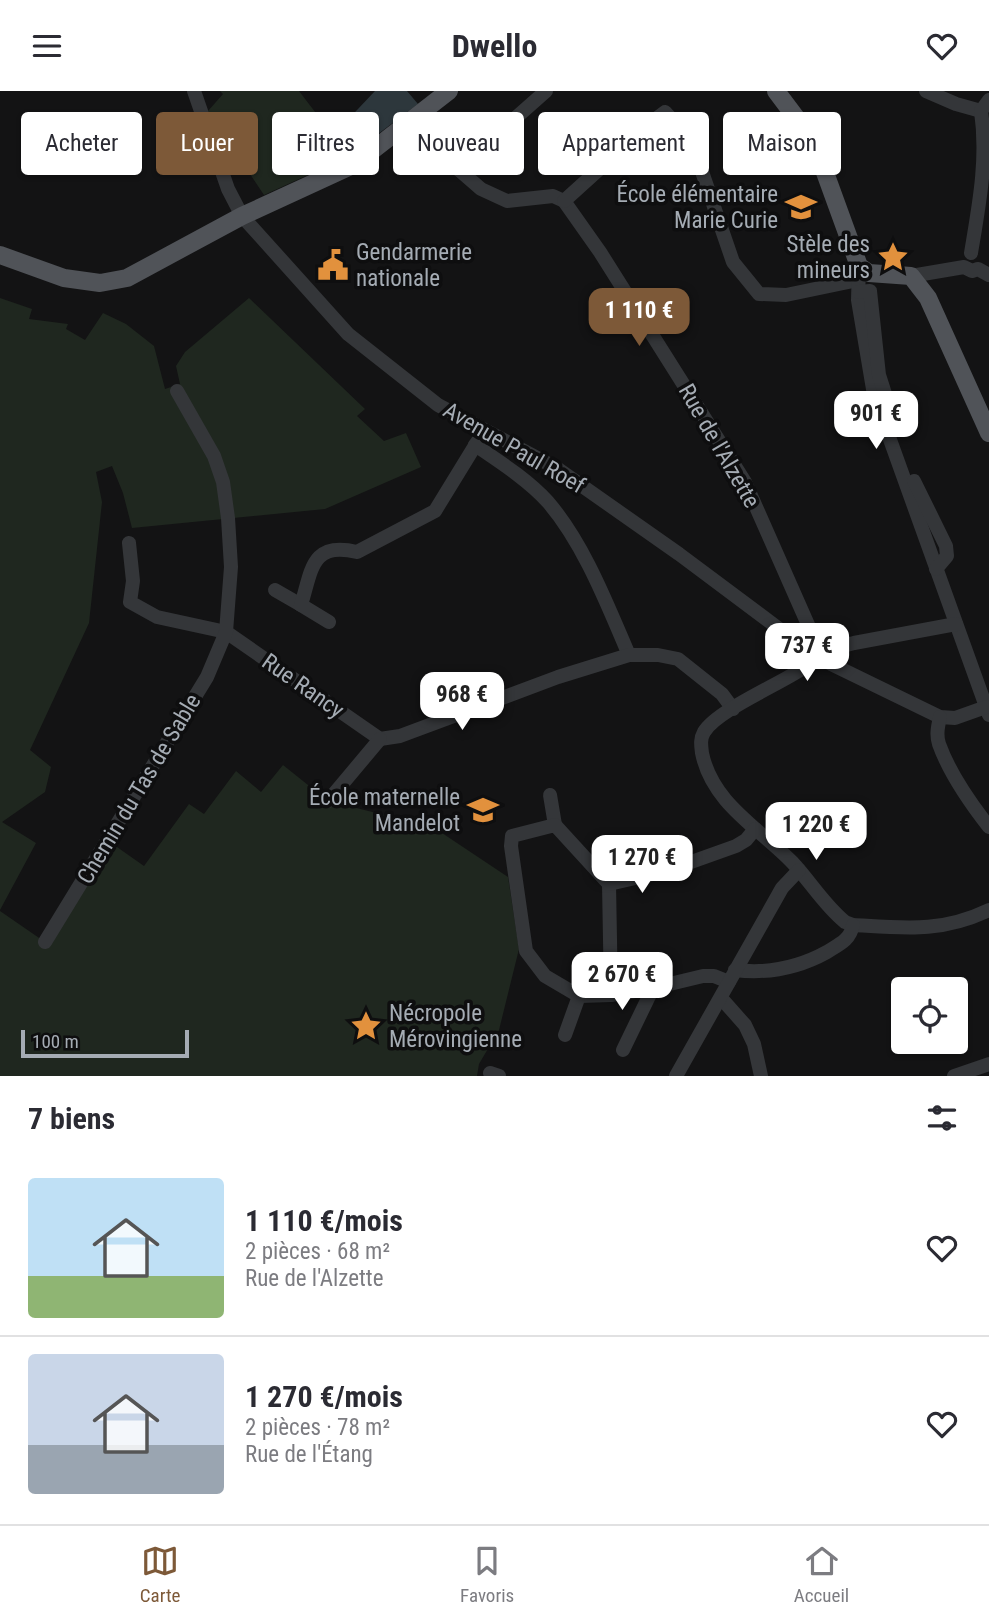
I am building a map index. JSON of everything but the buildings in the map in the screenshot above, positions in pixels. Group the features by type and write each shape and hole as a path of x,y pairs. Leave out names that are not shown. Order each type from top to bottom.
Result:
{"main road":[{"path":"423,112 449,91"},
{"path":"776,91 819,156 861,283"},
{"path":"0,255 64,278 100,283 127,278 242,216 355,164 393,135"},
{"path":"861,283 869,272 911,276 928,298 989,433"}],"street":[{"name":"Avenue Paul Roef","path":"194,91 228,189 242,216 348,334 425,396 484,431 558,469 679,554 813,654"},
{"path":"522,112 545,91"},
{"path":"911,276 977,270 982,263 978,254 971,253 984,171 985,105 956,104 926,91"},
{"path":"465,175 481,189 507,201 554,196 564,201 665,112 677,125 698,160 733,262 759,294 786,295 861,283 858,300 874,395 987,711 955,718 940,717 831,657 822,644 799,673 714,722 703,733 700,743 704,761 721,795 781,851 838,917 853,925 931,928 953,925 989,910"},
{"name":"Rue de l'Alzette","path":"564,201 600,252 745,482 813,654"},
{"name":"Chemin du Tas de Sable","path":"45,942 207,677 226,632 232,567 223,482 206,439 177,391"},
{"path":"300,605 315,562 327,551 338,548 357,552 435,511 484,431"},
{"path":"502,463 512,444"},
{"path":"475,445 502,463 547,501 566,527 603,593 629,655"},
{"path":"129,543 133,582 130,602 157,617 226,632"},
{"path":"275,590 328,622"},
{"path":"813,654 819,669 828,667 831,657 854,643 956,624"},
{"name":"Rue Rancy","path":"226,632 380,739"},
{"path":"328,801 380,739 400,736 558,677 629,655 658,655 678,659 722,694 733,709"},
{"path":"940,717 937,730 939,744 973,807 989,827"},
{"path":"551,795 555,825 609,884 611,995"},
{"path":"555,825 512,836 511,846 526,951 545,976 579,996 611,995 703,976 732,976 795,967 844,942 851,934 853,925"},
{"path":"609,884 666,871 724,850 746,840 755,829"},
{"path":"676,1076 782,888 799,870"},
{"path":"623,1051 653,988"},
{"path":"565,1035 579,996"},
{"path":"721,998 745,1025 754,1044 760,1076"},
{"path":"959,1074 989,1064"}],"shaded area":[{"path":"220,91 299,91 315,112 272,112 272,175 308,175 264,195 251,175 258,175 258,112 209,112 223,94"},
{"path":"375,91 407,91 418,104 407,112 393,112 393,123 379,133 379,112 355,112"},
{"path":"0,298 32,309 29,319 68,324 66,329 85,340 103,313 126,324 154,346 165,389 180,384 176,366 185,352 249,298 365,409 357,416 384,441 406,433 421,467 325,509 132,528 123,493 112,466 96,472 102,502 89,623 30,750 51,767 45,792 2,822 36,843 0,910"},
{"path":"283,765 328,801 433,827 508,877 519,949 499,1030 479,1064 477,1076 0,1076 0,911 45,942 107,840 144,866 189,804 204,814 236,771 261,792"}],"place":[{"name":"École élémentaire Marie Curie","path":"801,207"},
{"name":"Stèle des mineurs","path":"893,257"},
{"name":"Gendarmerie nationale","path":"333,265"},
{"name":"École maternelle Mandelot","path":"483,810"},
{"name":"Nécropole Mérovingienne","path":"366,1026"}]}
